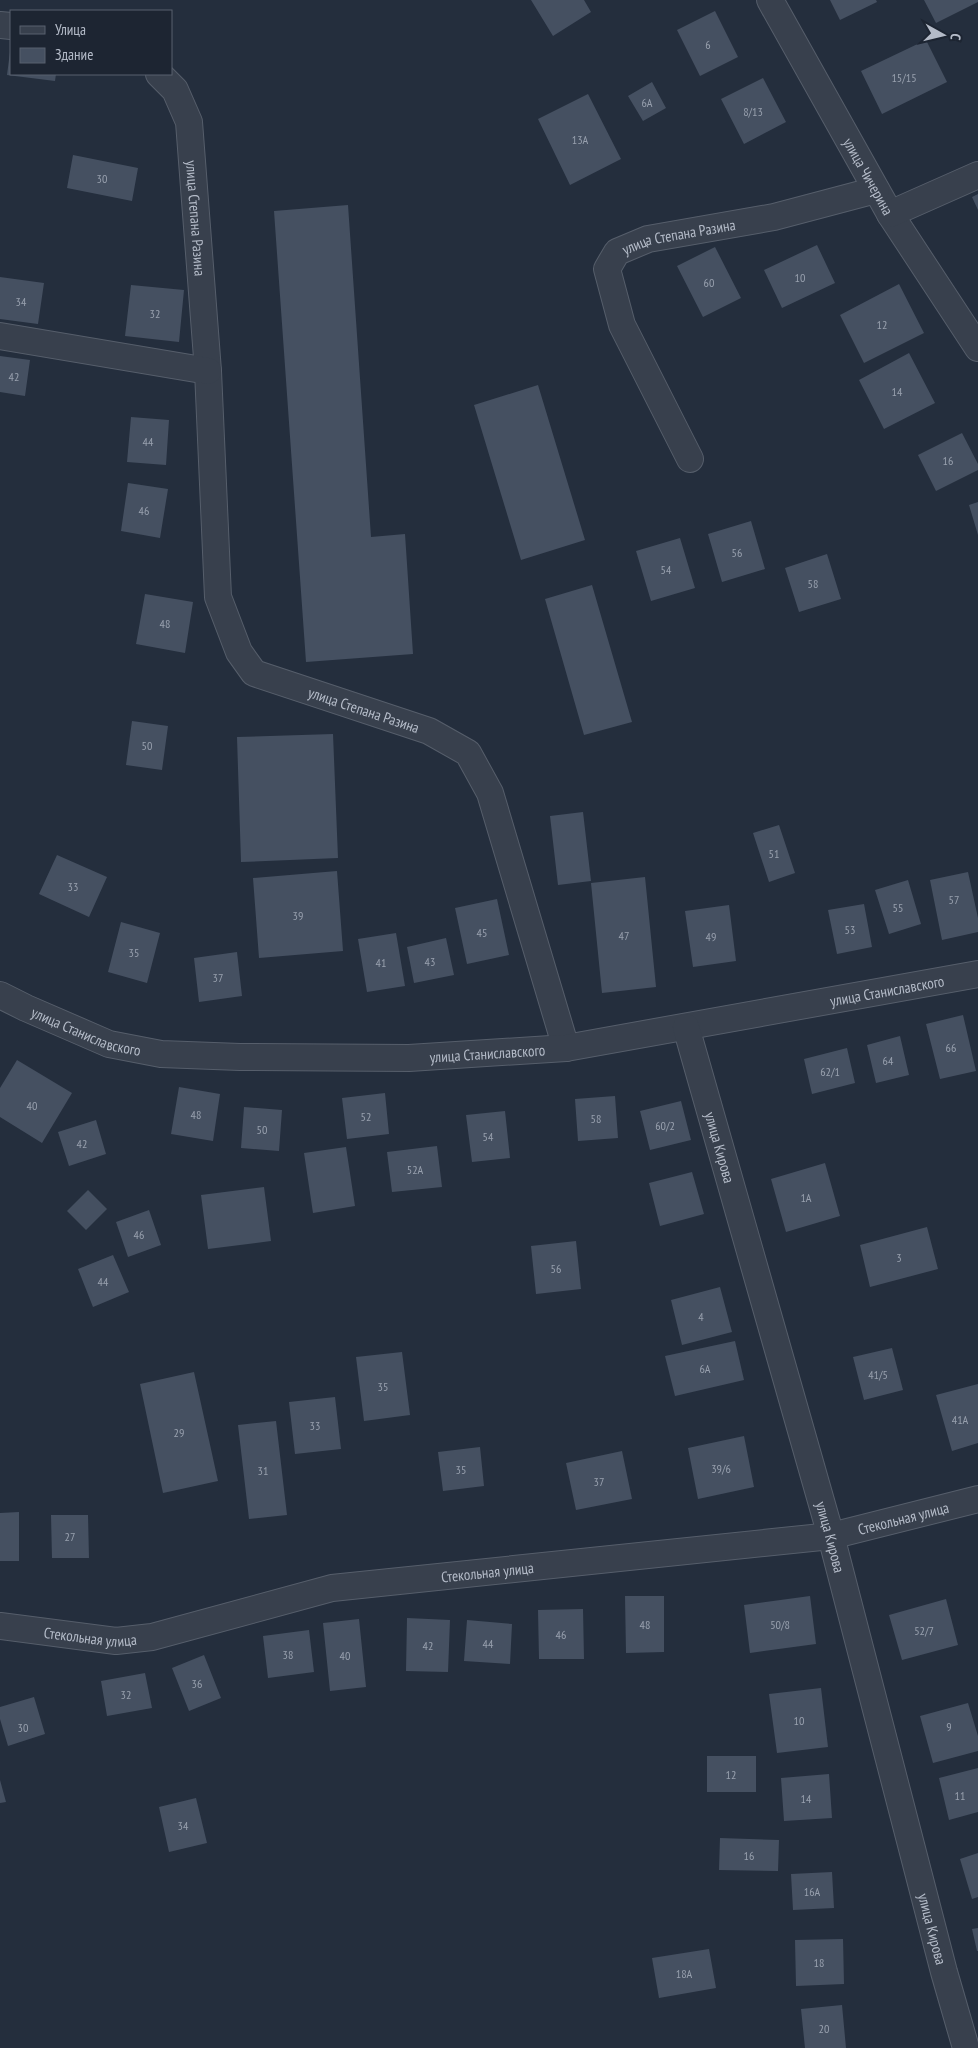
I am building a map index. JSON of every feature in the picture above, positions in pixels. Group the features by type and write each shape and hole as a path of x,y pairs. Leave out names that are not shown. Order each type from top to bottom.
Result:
{"street":[{"name":"улица Чичерина","path":"770,0 890,214 978,348"},
{"name":"улица Степана Разина","path":"160,75 176,90 188,122 208,371 218,597 239,652 254,673 430,731 468,753 490,793 566,1048"},
{"path":"890,214 978,174"},
{"name":"улица Степана Разина","path":"690,459 622,325 607,269 617,252 648,239 774,217 876,190"},
{"path":"0,336 208,371"},
{"name":"улица Станиславского","path":"0,995 109,1044 161,1054 240,1057 409,1058 566,1048 978,974"},
{"name":"улица Кирова","path":"686,1027 831,1536 944,1972 966,2048"},
{"name":"Стекольная улица","path":"0,1626 116,1641 152,1637 332,1588 831,1536 978,1499"}],"building":[{"path":"531,0 584,0 591,12 553,36"},
{"path":"830,0 876,0 877,2 840,20"},
{"path":"924,0 978,0 978,2 936,23"},
{"path":"715,11 738,57 700,76 677,30"},
{"path":"926,40 947,82 882,114 861,71"},
{"path":"10,52 10,75 56,75 55,81 7,75"},
{"path":"763,78 786,122 744,144 721,99"},
{"path":"652,82 666,108 643,121 628,96"},
{"path":"588,94 621,159 570,185 538,119"},
{"path":"73,155 138,168 132,201 67,188"},
{"path":"978,194 978,210 972,197"},
{"path":"348,205 371,537 405,534 413,654 306,662 274,211"},
{"path":"817,245 835,283 782,308 764,270"},
{"path":"715,247 741,298 703,317 677,266"},
{"path":"0,277 44,283 38,324 0,319"},
{"path":"899,284 924,333 864,363 840,315"},
{"path":"131,285 184,290 179,342 125,336"},
{"path":"909,353 935,403 884,429 859,380"},
{"path":"0,356 30,360 25,396 0,392"},
{"path":"538,385 585,540 521,560 474,405"},
{"path":"131,417 169,420 166,465 127,462"},
{"path":"962,433 978,464 978,470 936,491 918,455"},
{"path":"128,483 168,489 160,538 121,531"},
{"path":"978,502 978,535 969,505"},
{"path":"751,521 765,569 722,582 708,534"},
{"path":"680,538 695,588 651,601 636,551"},
{"path":"827,554 841,599 799,612 785,568"},
{"path":"592,585 632,722 584,735 545,599"},
{"path":"145,594 193,602 185,653 136,644"},
{"path":"132,721 168,726 162,770 126,765"},
{"path":"333,734 338,858 241,862 237,737"},
{"path":"583,812 591,881 558,885 550,816"},
{"path":"779,825 795,873 769,882 753,833"},
{"path":"57,855 107,877 89,917 39,894"},
{"path":"337,871 343,951 259,958 253,878"},
{"path":"968,872 978,918 978,932 942,940 930,880"},
{"path":"645,877 656,987 602,993 591,883"},
{"path":"908,880 921,924 889,934 875,890"},
{"path":"497,899 509,955 467,964 455,908"},
{"path":"864,904 872,947 837,954 828,910"},
{"path":"729,905 736,961 693,967 685,911"},
{"path":"121,922 160,933 147,983 108,972"},
{"path":"396,933 405,986 367,992 358,939"},
{"path":"446,938 454,975 414,983 407,947"},
{"path":"237,952 242,996 199,1002 194,958"},
{"path":"963,1015 976,1071 940,1079 926,1024"},
{"path":"900,1036 909,1075 876,1083 867,1045"},
{"path":"847,1048 855,1083 812,1094 804,1059"},
{"path":"17,1060 72,1093 42,1143 0,1117 0,1088"},
{"path":"179,1087 220,1094 213,1141 171,1134"},
{"path":"385,1093 389,1134 347,1139 342,1098"},
{"path":"615,1096 618,1138 578,1141 575,1099"},
{"path":"681,1101 691,1140 650,1150 640,1111"},
{"path":"244,1107 282,1110 279,1151 241,1148"},
{"path":"505,1111 510,1158 472,1162 466,1115"},
{"path":"96,1120 106,1154 69,1166 58,1132"},
{"path":"437,1146 442,1187 392,1192 387,1152"},
{"path":"346,1147 355,1206 313,1213 304,1153"},
{"path":"825,1163 840,1216 786,1232 771,1179"},
{"path":"692,1172 704,1214 660,1226 649,1183"},
{"path":"264,1187 271,1241 208,1249 201,1195"},
{"path":"88,1190 107,1209 86,1230 67,1211"},
{"path":"149,1210 161,1245 128,1257 116,1222"},
{"path":"927,1227 938,1269 870,1287 860,1245"},
{"path":"576,1241 581,1289 536,1294 531,1246"},
{"path":"113,1255 129,1292 93,1307 78,1269"},
{"path":"720,1287 732,1332 682,1345 671,1300"},
{"path":"735,1341 744,1380 675,1396 665,1356"},
{"path":"892,1348 903,1390 864,1400 853,1357"},
{"path":"402,1352 410,1415 364,1421 356,1357"},
{"path":"194,1372 218,1481 163,1493 140,1384"},
{"path":"978,1384 978,1443 952,1451 936,1395"},
{"path":"335,1397 341,1449 295,1454 289,1402"},
{"path":"276,1421 287,1515 249,1519 238,1425"},
{"path":"744,1436 754,1487 698,1499 688,1448"},
{"path":"480,1447 484,1486 443,1491 438,1452"},
{"path":"622,1451 632,1499 576,1510 566,1463"},
{"path":"19,1512 19,1561 0,1561 0,1513"},
{"path":"51,1515 88,1515 89,1558 52,1558"},
{"path":"625,1596 664,1596 664,1652 626,1653"},
{"path":"810,1596 816,1644 750,1653 744,1605"},
{"path":"946,1599 958,1645 902,1660 889,1615"},
{"path":"583,1609 584,1659 539,1659 538,1610"},
{"path":"407,1618 450,1620 448,1672 406,1671"},
{"path":"359,1619 366,1687 330,1691 323,1623"},
{"path":"467,1620 512,1624 510,1664 464,1661"},
{"path":"309,1630 314,1672 268,1678 263,1636"},
{"path":"204,1655 221,1698 189,1711 172,1668"},
{"path":"145,1673 152,1708 107,1716 101,1681"},
{"path":"821,1688 828,1747 777,1753 769,1694"},
{"path":"34,1697 45,1734 8,1746 0,1719 0,1707"},
{"path":"968,1703 978,1736 978,1751 933,1763 920,1716"},
{"path":"707,1756 756,1756 756,1792 707,1792"},
{"path":"978,1768 978,1812 949,1820 939,1778"},
{"path":"829,1774 832,1818 784,1821 781,1778"},
{"path":"0,1780 6,1802 0,1803"},
{"path":"196,1798 207,1843 169,1852 159,1807"},
{"path":"720,1838 779,1840 778,1871 719,1870"},
{"path":"978,1853 978,1897 972,1899 960,1859"},
{"path":"832,1872 834,1908 793,1910 791,1874"},
{"path":"978,1928 978,1951 977,1951 972,1929"},
{"path":"843,1939 844,1984 796,1986 795,1940"},
{"path":"709,1949 716,1988 659,1998 652,1958"},
{"path":"842,2005 846,2048 805,2048 801,2009"}]}
